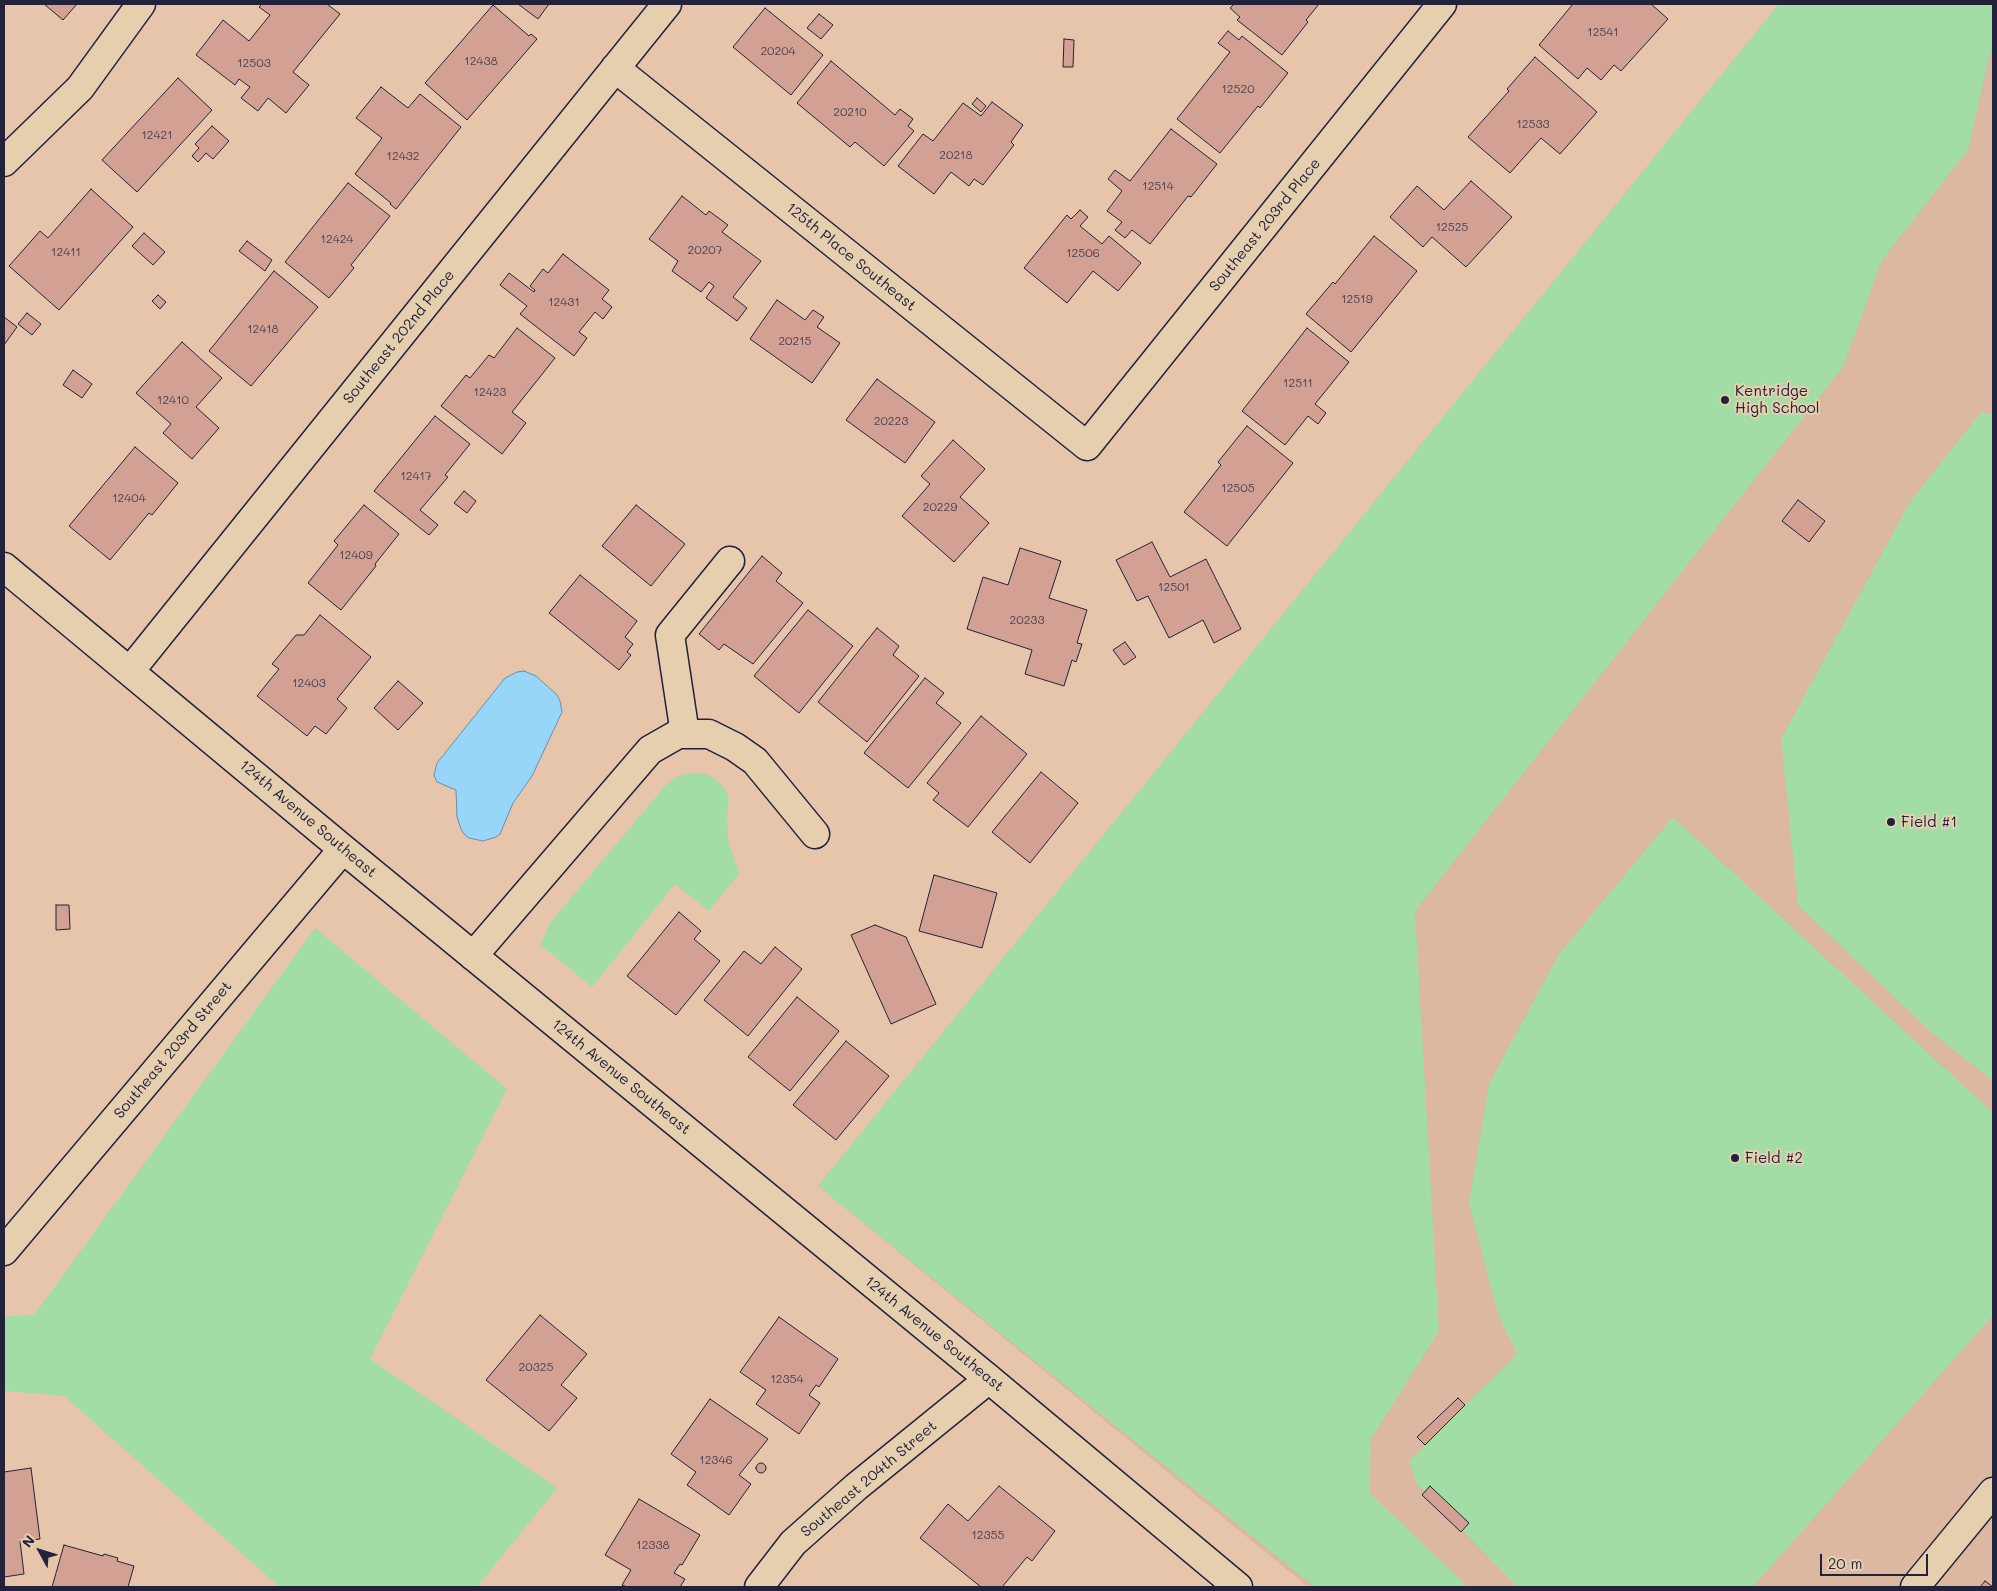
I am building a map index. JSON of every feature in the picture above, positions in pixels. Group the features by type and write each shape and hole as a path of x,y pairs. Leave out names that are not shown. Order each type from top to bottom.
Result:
{"street":[{"path":"4,162 80,88 141,4"},
{"name":"Southeast 202nd Place","path":"130,671 667,4"},
{"name":"Southeast 203rd Place","path":"1087,446 1442,4"},
{"name":"125th Place Southeast","path":"615,68 1087,446"},
{"path":"685,734 670,635 730,561"},
{"name":"124th Avenue Southeast","path":"4,567 473,956 989,1379 1238,1587"},
{"path":"473,956 650,750 678,734 709,734 735,747 755,761 815,834"},
{"name":"Southeast 203rd Street","path":"4,1251 342,848"},
{"name":"Southeast 204th Street","path":"758,1587 793,1543 856,1487 989,1379"},
{"path":"1914,1587 1993,1492"}],"shaded area":[{"name":"Kentridge High School","path":"1779,4 1993,4 1993,1587 1308,1587 818,1186"}],"green space":[{"path":"1779,4 1993,4 1993,40 1968,150 1882,260 1843,367 1415,911 1439,1331 1371,1439 1369,1492 1468,1587 1315,1587 818,1186"},
{"name":"Field #1","path":"1981,412 1993,415 1993,1081 1931,1032 1798,905 1781,739 1910,502"},
{"path":"689,773 703,773 714,778 729,797 728,839 739,874 709,911 675,884 592,987 541,945 549,924 666,785 676,777"},
{"name":"Field #2","path":"1673,817 1993,1113 1993,1315 1753,1587 1518,1587 1417,1484 1409,1461 1517,1354 1498,1314 1469,1203 1489,1084 1559,954"},
{"path":"315,928 507,1089 370,1359 557,1488 477,1587 280,1587 64,1396 4,1391 4,1317 35,1314"}],"water":[{"path":"524,671 536,676 557,695 562,712 532,776 513,803 500,834 483,841 469,838 461,829 457,817 456,790 437,782 434,775 437,763 505,678"}],"building":[{"path":"44,4 77,4 63,20"},
{"path":"262,4 327,4 340,14 293,72 309,85 286,113 268,98 258,111 241,98 250,87 239,79 235,85 196,55 223,20 249,41 270,15 259,7"},
{"path":"518,4 549,4 538,19"},
{"path":"1234,4 1319,4 1306,20 1308,22 1282,55 1237,20 1240,17 1230,8"},
{"path":"1573,4 1651,4 1668,19 1621,71 1614,65 1601,80 1587,68 1578,79 1539,45"},
{"path":"493,5 529,36 531,34 537,39 467,120 425,83"},
{"path":"765,8 823,55 791,95 733,47"},
{"path":"819,14 833,25 821,39 807,28"},
{"path":"1228,31 1239,40 1242,36 1288,73 1220,153 1177,119 1230,52 1218,43"},
{"path":"1064,39 1074,40 1073,67 1063,67"},
{"path":"1535,57 1597,112 1560,154 1541,138 1510,173 1468,137 1509,91 1507,89"},
{"path":"831,61 895,115 900,109 913,119 908,126 914,131 884,166 855,142 850,147 797,103"},
{"path":"178,78 212,110 137,192 102,160"},
{"path":"381,87 408,108 420,94 461,127 396,209 355,174 382,138 356,118"},
{"path":"977,98 986,106 981,112 972,104"},
{"path":"992,102 1023,125 1011,142 1014,145 983,185 974,179 969,186 951,172 934,194 898,166 923,134 933,141 963,103 981,116"},
{"path":"212,126 229,141 213,159 206,153 198,162 192,156 199,148 195,144"},
{"path":"1171,129 1217,164 1191,197 1188,196 1150,244 1132,230 1125,238 1115,230 1122,222 1107,211 1122,191 1108,179 1115,170 1130,181"},
{"path":"1471,181 1512,217 1466,267 1432,237 1423,247 1390,217 1417,186 1444,210"},
{"path":"348,183 390,216 351,265 354,268 329,298 285,262"},
{"path":"91,189 133,227 59,310 9,266 40,231 48,238"},
{"path":"682,196 706,215 709,211 728,225 722,232 761,261 733,297 747,308 737,321 706,298 714,286 709,282 701,292 672,271 678,261 649,239"},
{"path":"1080,210 1088,217 1080,226 1102,244 1109,236 1141,263 1118,291 1093,271 1067,303 1024,268 1067,215 1071,219"},
{"path":"144,233 165,252 153,265 132,246"},
{"path":"1374,236 1417,271 1351,352 1306,314 1333,282 1335,284"},
{"path":"247,241 272,260 265,271 239,251"},
{"path":"563,254 609,290 602,299 612,307 603,319 595,312 579,332 587,338 574,356 520,314 527,306 500,285 509,273 534,292 535,290 530,286 543,269 548,273"},
{"path":"274,271 318,307 251,386 209,351"},
{"path":"158,295 166,302 160,309 152,301"},
{"path":"777,300 805,320 813,310 824,317 817,327 840,343 812,383 750,339"},
{"path":"27,313 41,324 32,335 18,324"},
{"path":"4,317 17,327 4,345"},
{"path":"517,328 555,358 512,412 526,423 502,454 441,406 466,375 470,378 489,355 494,358"},
{"path":"1307,328 1349,362 1315,404 1326,413 1318,424 1308,416 1285,445 1242,411"},
{"path":"182,342 222,378 196,407 219,428 192,459 163,433 171,424 136,393"},
{"path":"73,370 92,384 82,398 63,385"},
{"path":"877,379 935,422 905,463 846,420"},
{"path":"435,416 470,444 445,475 448,477 420,510 438,525 429,535 374,491"},
{"path":"1247,426 1293,463 1227,546 1184,512 1221,465 1218,462"},
{"path":"953,440 985,469 960,497 989,523 954,562 902,516 930,484 921,476"},
{"path":"135,447 178,483 152,515 149,513 110,560 69,526"},
{"path":"464,491 476,501 467,513 454,503"},
{"path":"1798,500 1825,521 1809,542 1782,521"},
{"path":"364,505 399,534 341,610 308,583 338,545 334,541"},
{"path":"636,505 685,544 651,586 602,546"},
{"path":"1152,542 1170,577 1206,559 1241,629 1214,643 1203,620 1169,638 1148,596 1137,601 1116,560"},
{"path":"1020,548 1061,561 1049,598 1087,610 1077,643 1082,644 1076,662 1072,660 1064,686 1025,674 1032,650 967,629 983,577 1008,585"},
{"path":"762,556 782,573 776,581 803,603 753,664 724,644 719,650 699,634"},
{"path":"580,575 637,621 625,637 633,644 627,652 631,655 619,670 549,613"},
{"path":"808,610 853,646 799,713 754,676"},
{"path":"320,615 371,657 337,699 347,708 326,734 315,726 307,736 257,696 279,669 272,664 296,635 304,635"},
{"path":"877,628 899,646 893,655 919,676 867,742 818,702"},
{"path":"1125,642 1136,657 1124,665 1113,650"},
{"path":"925,678 944,693 936,703 961,723 908,788 864,753"},
{"path":"398,681 423,703 398,730 374,708"},
{"path":"981,716 1027,754 968,827 933,800 939,793 927,783"},
{"path":"1041,772 1078,803 1030,863 992,832"},
{"path":"934,875 997,893 982,948 919,931"},
{"path":"56,905 69,905 70,929 56,930"},
{"path":"679,912 701,931 694,939 720,961 676,1015 627,976"},
{"path":"875,925 906,937 936,1004 891,1024 851,935"},
{"path":"775,947 802,969 748,1036 704,1000 744,951 761,964"},
{"path":"797,997 839,1031 790,1091 748,1057"},
{"path":"846,1041 889,1076 836,1140 793,1105"},
{"path":"540,1315 587,1354 561,1385 577,1398 549,1431 486,1380"},
{"path":"779,1317 838,1359 819,1387 816,1385 809,1395 820,1403 799,1434 756,1404 766,1390 740,1372"},
{"path":"1458,1398 1465,1405 1425,1445 1417,1437"},
{"path":"710,1399 768,1439 739,1475 751,1484 729,1515 687,1485 696,1472 671,1454"},
{"path":"759,1463 763,1463 766,1468 765,1472 759,1473 756,1470 756,1466"},
{"path":"31,1468 40,1539 20,1541 24,1574 4,1577 4,1472"},
{"path":"999,1486 1055,1531 1032,1561 1027,1557 1002,1587 981,1587 920,1538 948,1504 968,1521"},
{"path":"1430,1486 1469,1523 1461,1532 1422,1495"},
{"path":"639,1499 700,1535 682,1565 680,1564 674,1573 685,1579 680,1587 627,1587 622,1585 631,1570 605,1555"},
{"path":"64,1545 103,1556 104,1554 118,1558 117,1561 134,1566 128,1587 52,1587"},
{"path":"1985,1581 1993,1587 1980,1587"}],"place":[{"name":"Kentridge High School","path":"1725,400"},
{"name":"Field #1","path":"1891,822"},
{"name":"Field #2","path":"1735,1158"}]}
